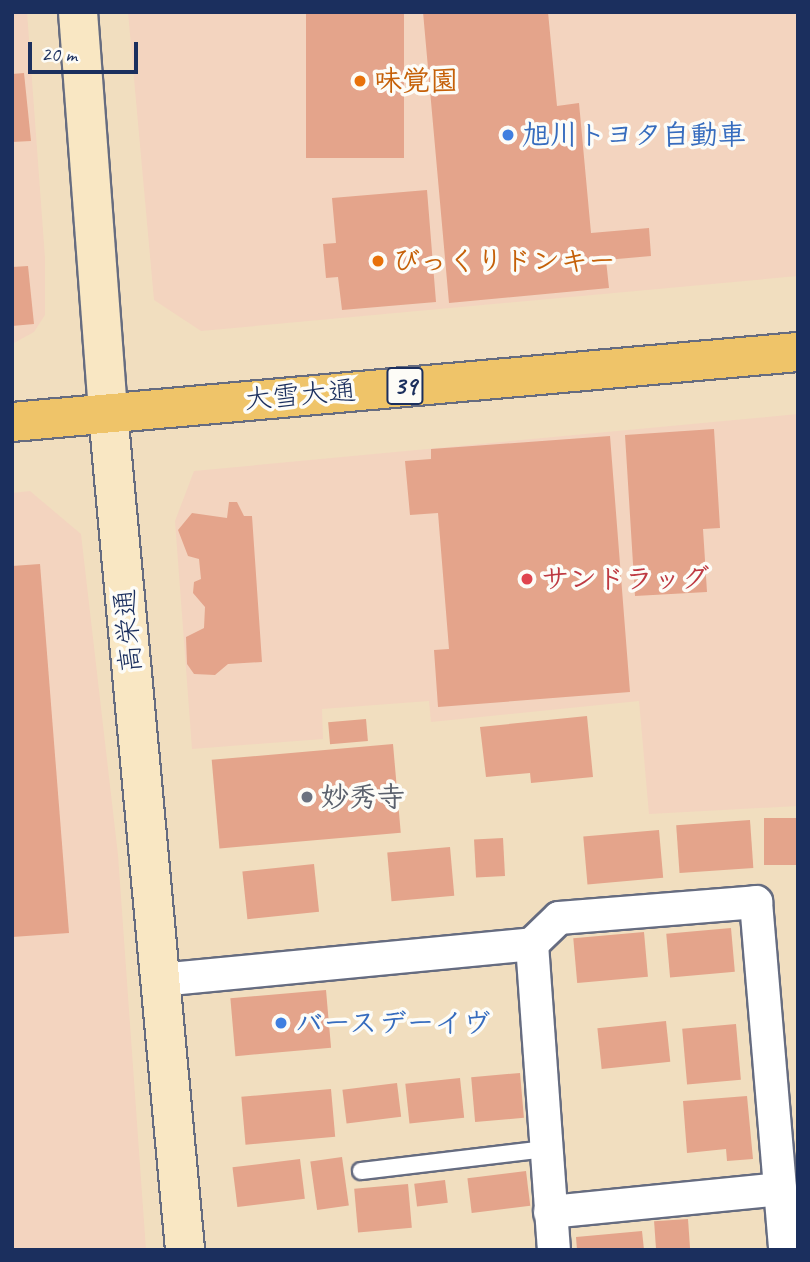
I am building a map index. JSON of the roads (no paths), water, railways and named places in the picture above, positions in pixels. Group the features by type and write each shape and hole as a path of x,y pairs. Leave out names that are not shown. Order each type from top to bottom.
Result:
{"highway":[{"name":"大雪大通","path":"12,422 798,352"}],"street":[{"name":"高栄通","path":"78,12 108,413 185,1250"},
{"path":"160,980 532,944 559,918 756,902 785,1250"},
{"path":"532,944 554,1250"},
{"path":"550,1212 780,1189"}],"lane":[{"path":"361,1171 546,1149"}],"place":[{"name":"味覚園","path":"360,81"},
{"name":"旭川トヨタ自動車","path":"508,135"},
{"name":"びっくりドンキー","path":"378,261"},
{"name":"サンドラッグ","path":"527,579"},
{"name":"妙秀寺","path":"307,797"},
{"name":"バースデーイヴ","path":"281,1023"}]}
